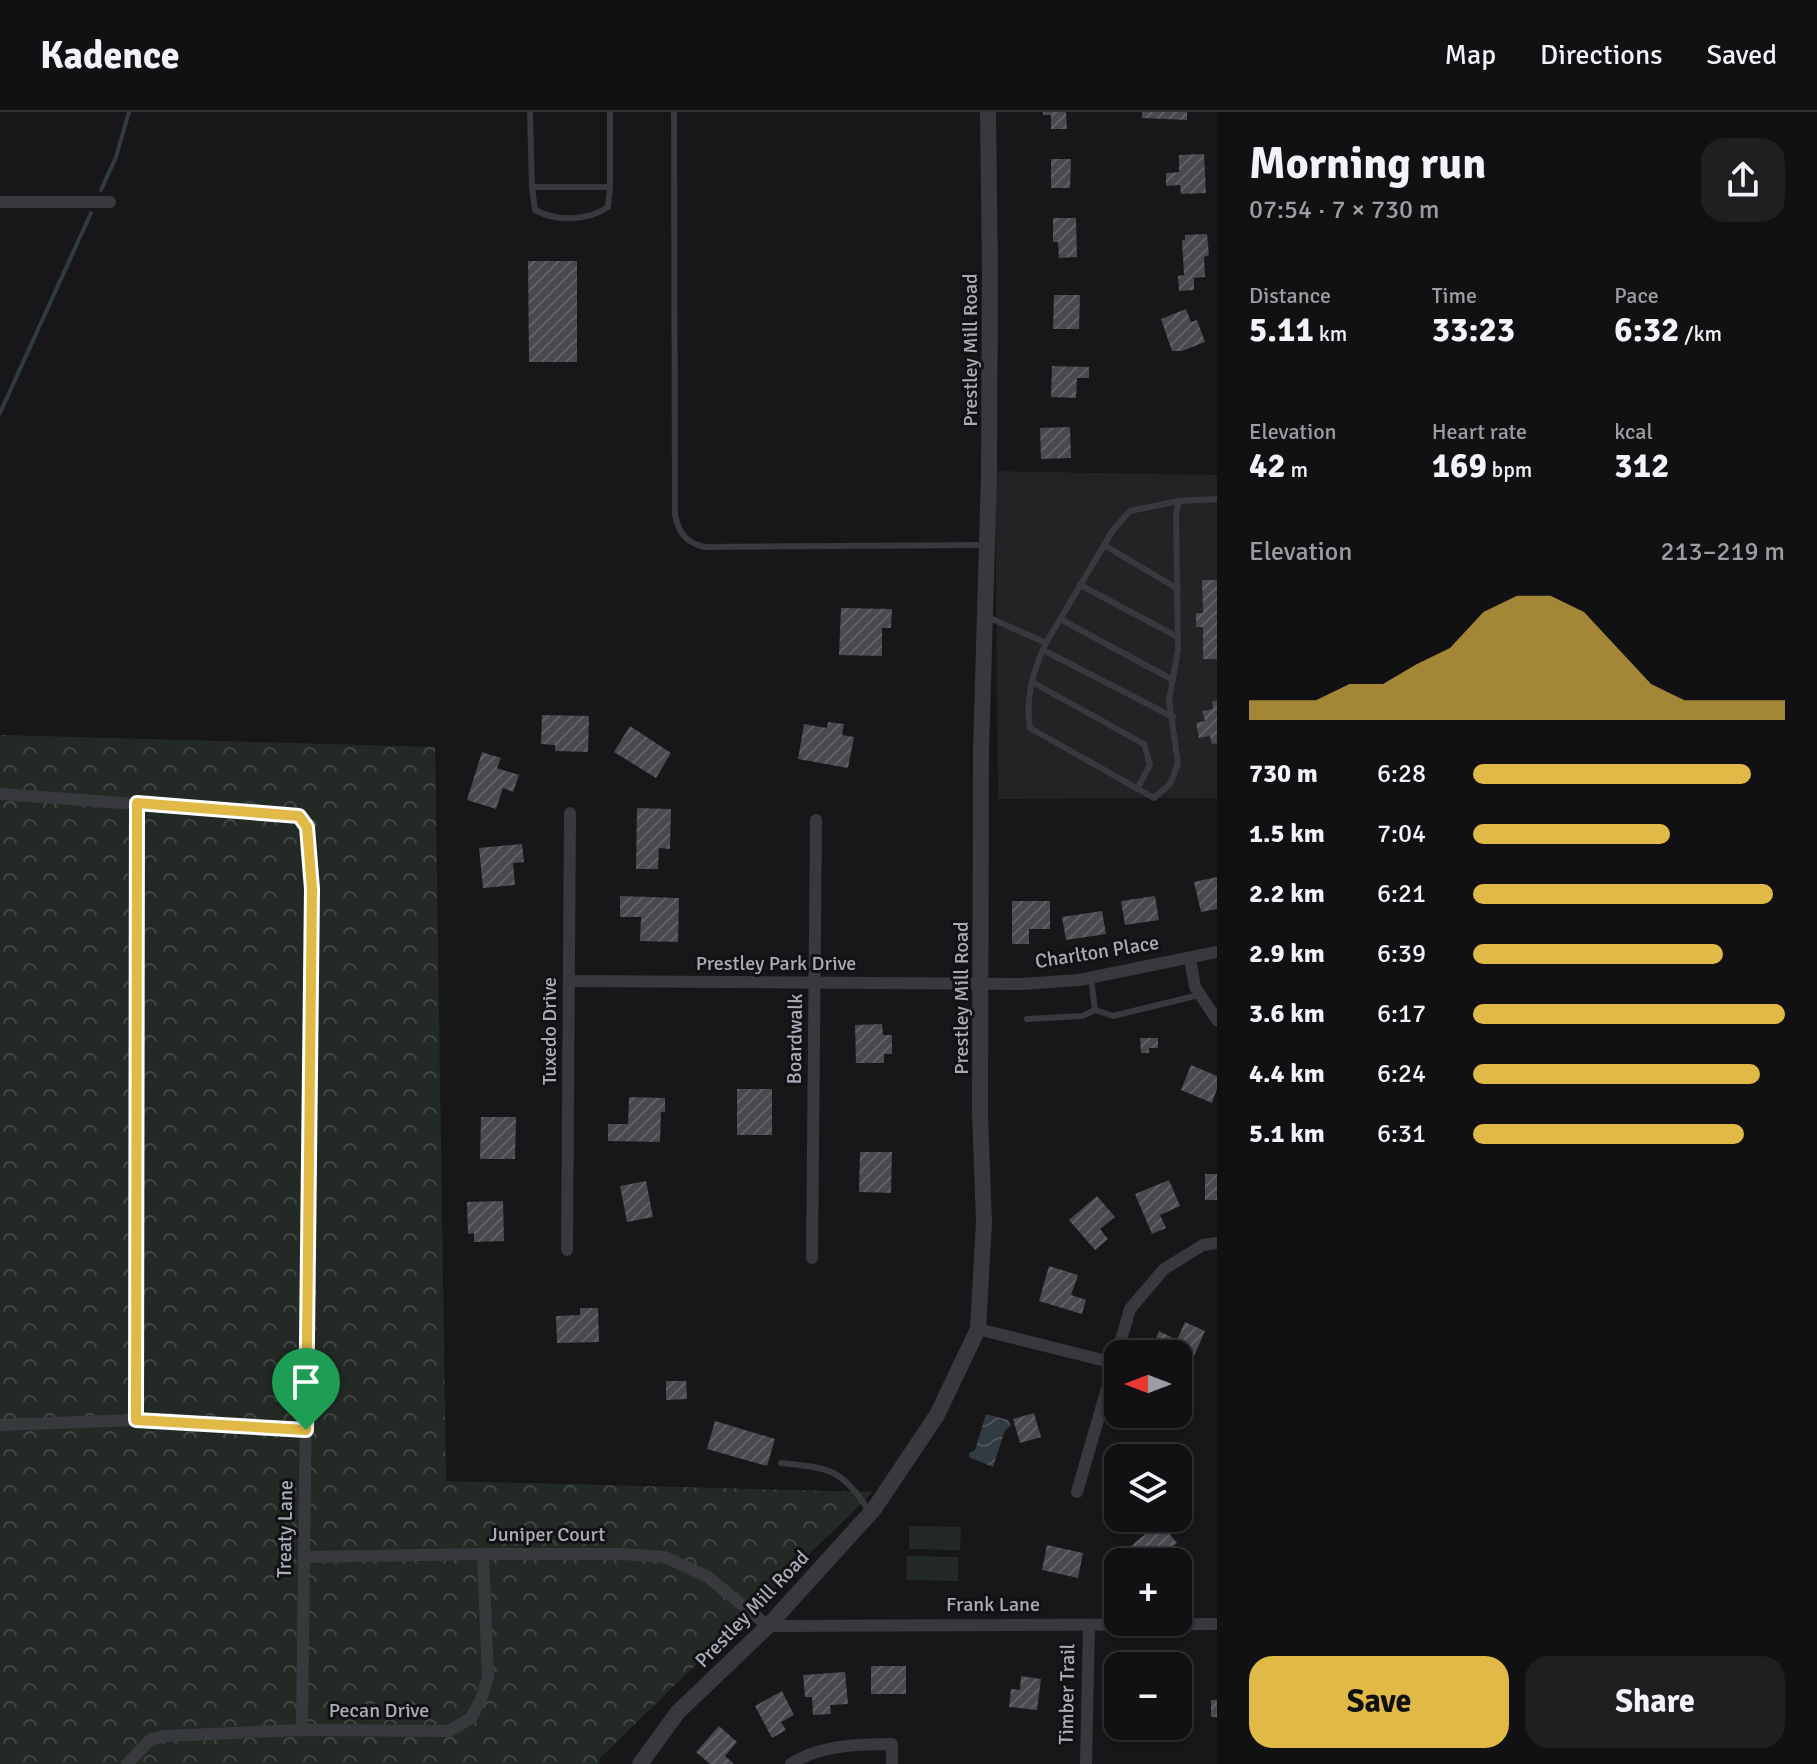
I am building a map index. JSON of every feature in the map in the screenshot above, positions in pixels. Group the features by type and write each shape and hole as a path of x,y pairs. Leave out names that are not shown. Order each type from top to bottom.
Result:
{"street":[{"name":"Prestley Mill Road","path":"640,1764 678,1712 768,1626 870,1513 937,1415 978,1329 984,1223 980,1113 981,751 990,274 988,112"},
{"path":"0,202 110,202"},
{"name":"Treaty Lane","path":"0,794 299,816 307,827 312,889 302,1730"},
{"path":"136,1420 137,803"},
{"name":"Tuxedo Drive","path":"567,1250 570,813"},
{"name":"Boardwalk","path":"812,1258 816,820"},
{"name":"Charlton Place","path":"982,985 1091,977 1217,952"},
{"path":"1190,958 1195,987 1217,1020"},
{"name":"Prestley Park Drive","path":"569,981 982,985"},
{"path":"1121,1340 1130,1309 1164,1269 1203,1245 1217,1243"},
{"path":"978,1329 1104,1360"},
{"path":"1077,1492 1104,1398"},
{"path":"0,1425 136,1420 306,1430"},
{"name":"Juniper Court","path":"305,1557 483,1554 665,1557 708,1577 768,1626"},
{"name":"Pecan Drive","path":"127,1764 151,1739 166,1736 302,1730 449,1731 471,1718 488,1677 483,1554"},
{"name":"Frank Lane","path":"768,1626 1217,1624"},
{"name":"Timber Trail","path":"1086,1764 1089,1625"},
{"path":"791,1764 825,1751 859,1744 892,1744 892,1764"}],"lane":[{"path":"530,112 535,210 570,218 595,216 608,207 610,112"},
{"path":"674,112 675,515 684,538 704,547 987,545"},
{"path":"532,187 610,187"},
{"path":"1179,501 1176,514 1178,637 1169,700 1178,764 1170,784 1154,798 1030,728 1027,708 1032,682 1044,646 1113,530 1130,511 1179,501 1217,499"},
{"path":"1104,545 1178,589"},
{"path":"1080,585 1178,637"},
{"path":"985,616 1173,717"},
{"path":"1060,619 1173,680"},
{"path":"1032,682 1144,744 1150,765 1137,789"},
{"path":"1091,977 1095,1010"},
{"path":"1027,1019 1082,1016 1095,1010 1113,1016 1199,995"},
{"path":"781,1463 816,1467 839,1474 855,1489 870,1513"}],"shaded area":[{"path":"995,471 1217,475 1217,798 998,799"}],"green space":[{"path":"0,735 435,747 446,1481 873,1492 600,1758 599,1764 0,1764"},
{"path":"909,1526 961,1527 960,1550 909,1549"},
{"path":"907,1556 958,1557 958,1581 906,1580"}],"water":[{"path":"986,1414 1008,1420 1011,1426 1005,1430 993,1467 969,1457 969,1453 975,1450"}],"building":[{"path":"1043,112 1066,112 1067,129 1051,129 1051,115 1043,115"},
{"path":"1142,112 1187,112 1187,120 1142,118"},
{"path":"1204,154 1206,193 1181,194 1180,185 1166,186 1166,173 1179,172 1179,155"},
{"path":"1051,159 1071,159 1070,188 1051,188"},
{"path":"1053,218 1076,218 1077,257 1059,258 1058,242 1053,242"},
{"path":"1207,234 1209,255 1204,257 1205,277 1194,278 1194,290 1179,291 1178,276 1184,275 1182,240 1185,240 1185,235"},
{"path":"528,261 577,261 577,362 529,362"},
{"path":"1054,295 1080,295 1079,329 1053,329"},
{"path":"1186,309 1191,322 1197,320 1205,342 1182,351 1172,351 1161,319"},
{"path":"1052,366 1089,367 1089,378 1077,378 1076,398 1051,397"},
{"path":"1070,427 1071,458 1041,459 1040,428"},
{"path":"1202,580 1217,580 1217,659 1203,659 1203,627 1196,627 1196,613 1203,613"},
{"path":"841,608 892,609 891,628 882,628 882,656 839,655"},
{"path":"1217,700 1217,743 1212,744 1210,736 1199,738 1196,723 1205,721 1202,711 1213,709 1212,702"},
{"path":"542,715 589,716 588,752 555,751 555,745 541,744"},
{"path":"828,722 844,724 842,735 854,737 848,768 798,759 804,724 827,728"},
{"path":"630,726 671,753 656,778 614,752"},
{"path":"482,752 501,758 497,768 519,775 513,792 503,788 496,809 467,800"},
{"path":"637,808 671,809 670,849 659,848 658,869 636,869"},
{"path":"522,844 524,862 513,863 515,885 483,888 479,848"},
{"path":"1217,877 1217,909 1201,912 1194,882"},
{"path":"620,896 679,898 678,942 640,941 641,917 620,917"},
{"path":"1155,896 1159,920 1125,925 1121,901"},
{"path":"1012,901 1050,901 1050,929 1029,929 1029,944 1012,944"},
{"path":"1102,911 1106,934 1066,940 1062,917"},
{"path":"882,1024 883,1035 892,1035 892,1054 884,1054 884,1063 856,1063 855,1025"},
{"path":"1140,1038 1158,1038 1158,1048 1149,1048 1149,1053 1141,1053"},
{"path":"1191,1065 1217,1076 1212,1103 1181,1090"},
{"path":"737,1089 772,1089 772,1135 737,1135"},
{"path":"629,1097 665,1098 660,1142 608,1141 608,1124 628,1124"},
{"path":"481,1117 516,1117 515,1159 480,1159"},
{"path":"860,1152 892,1152 891,1193 859,1192"},
{"path":"1205,1174 1217,1174 1217,1200 1205,1200"},
{"path":"1169,1180 1180,1206 1160,1215 1166,1228 1152,1234 1135,1194"},
{"path":"646,1181 653,1217 627,1222 620,1186"},
{"path":"1097,1196 1115,1217 1100,1229 1108,1239 1095,1250 1069,1220"},
{"path":"503,1201 504,1241 474,1242 474,1233 468,1234 467,1202"},
{"path":"1049,1266 1078,1275 1071,1295 1086,1300 1082,1314 1039,1301"},
{"path":"580,1308 598,1308 599,1342 557,1343 556,1316 580,1315"},
{"path":"1185,1322 1205,1331 1192,1360 1192,1340 1177,1340"},
{"path":"1159,1331 1177,1340 1155,1340"},
{"path":"666,1381 686,1381 687,1399 666,1400"},
{"path":"1034,1413 1041,1437 1020,1443 1013,1419"},
{"path":"715,1421 775,1439 767,1466 707,1449"},
{"path":"1148,1532 1168,1532 1177,1543 1171,1548 1131,1546"},
{"path":"1047,1545 1083,1553 1078,1578 1042,1570"},
{"path":"871,1666 906,1666 906,1694 871,1694"},
{"path":"845,1672 848,1704 830,1705 831,1714 813,1715 812,1697 805,1697 803,1675"},
{"path":"1021,1676 1041,1679 1037,1710 1009,1707 1011,1689 1020,1690"},
{"path":"782,1691 794,1715 781,1722 786,1730 772,1738 755,1706"},
{"path":"1211,1700 1217,1700 1217,1717 1211,1717"},
{"path":"719,1726 737,1742 725,1756 734,1764 710,1764 696,1752"}],"waterway":[{"path":"101,190 116,157 129,112"},
{"path":"0,413 91,213"}],"route":[{"path":"137,803 299,816 307,827 312,889 306,1430 136,1420 137,803"}]}
